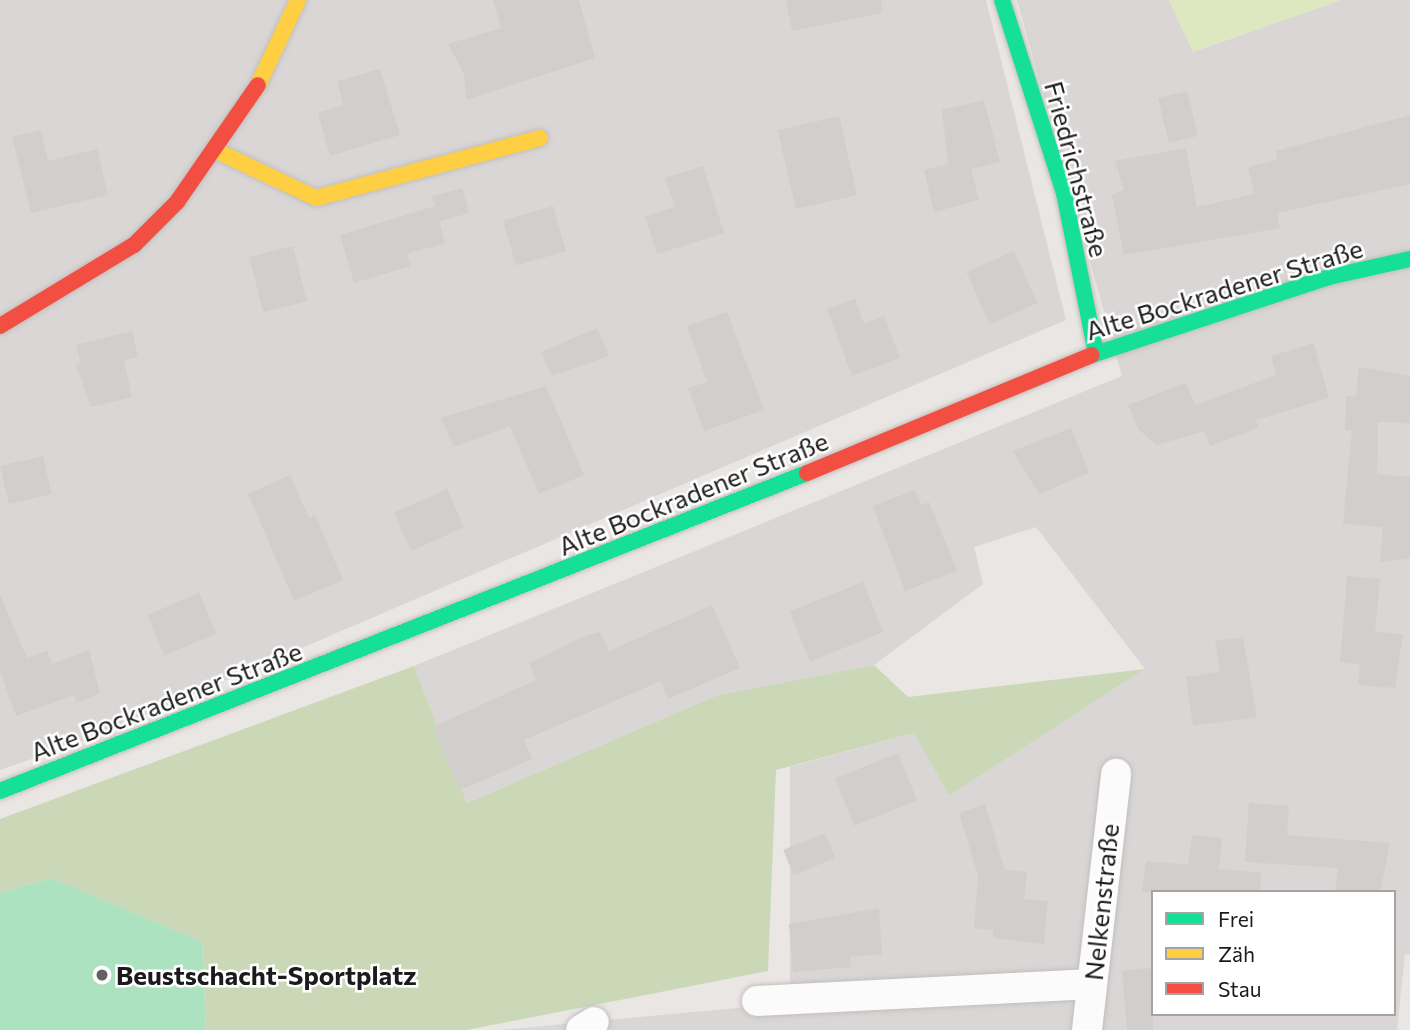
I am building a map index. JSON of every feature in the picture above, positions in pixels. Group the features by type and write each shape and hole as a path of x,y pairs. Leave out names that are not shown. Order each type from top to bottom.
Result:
{"street":[{"path":"0,326 134,245 219,152 249,105 298,0"},
{"name":"Friedrichstraße","path":"1002,0 1064,193 1096,353"},
{"path":"219,152 294,193 316,198 540,138"},
{"name":"Alte Bockradener Straße","path":"0,791 619,551 1096,353 1329,277 1410,259"},
{"name":"Nelkenstraße","path":"1087,1030 1116,774"},
{"path":"757,1001 1092,984"}],"shaded area":[{"path":"0,0 986,0 1066,320 92,738 0,770"},
{"path":"1017,0 1169,0 1193,52 1341,0 1410,0 1410,955 1405,954 1397,1030 500,1030 790,1003 790,767 914,733 949,796 1145,669 1036,527 974,547 983,584 874,665 718,695 467,803 414,666 1122,376"}],"green space":[{"path":"1169,0 1341,0 1193,52"},
{"path":"874,665 908,697 1145,669 949,796 914,733 776,770 768,971 467,1030 206,1030 202,942 52,878 0,893 0,819 414,666 467,803 718,695"},
{"name":"Beustschacht-Sportplatz","path":"52,878 202,942 206,1030 0,1030 0,893"}],"building":[{"path":"493,0 579,0 595,58 466,100 464,74 448,44 501,28"},
{"path":"786,0 881,0 882,13 792,31"},
{"path":"380,69 400,135 330,156 318,113 343,105 337,81"},
{"path":"1187,91 1198,136 1169,143 1158,98"},
{"path":"984,100 1000,162 971,169 979,200 934,212 924,170 948,164 942,110"},
{"path":"1410,115 1410,184 1277,213 1280,228 1124,255 1112,195 1124,190 1115,161 1186,148 1197,207 1254,194 1248,167 1277,160 1276,151"},
{"path":"839,116 857,195 796,209 778,130"},
{"path":"41,130 48,161 97,149 108,195 31,213 12,137"},
{"path":"703,166 724,233 657,254 645,216 675,207 665,178"},
{"path":"462,188 469,213 439,222 432,197"},
{"path":"435,206 445,243 407,254 411,266 354,283 340,235"},
{"path":"553,206 566,251 516,266 503,220"},
{"path":"293,246 307,301 263,312 249,257"},
{"path":"1014,251 1037,303 990,324 966,272"},
{"path":"855,299 864,324 884,316 900,358 852,376 827,309"},
{"path":"727,312 764,410 704,431 688,388 707,382 687,326"},
{"path":"597,328 609,356 552,376 541,352"},
{"path":"132,331 138,357 124,360 132,397 91,407 76,365 81,363 76,345"},
{"path":"1314,343 1329,398 1256,420 1259,428 1210,446 1204,431 1157,445 1138,429 1128,405 1186,383 1195,405 1276,375 1271,356"},
{"path":"1359,367 1410,376 1410,423 1378,422 1377,474 1410,477 1410,558 1380,562 1383,527 1343,524 1352,430 1345,430 1346,396 1356,396"},
{"path":"546,386 584,475 539,494 510,426 454,447 441,418"},
{"path":"1071,428 1089,473 1039,494 1013,451"},
{"path":"43,456 52,494 9,504 0,466"},
{"path":"290,475 309,518 315,515 343,580 294,601 248,494"},
{"path":"447,489 464,527 411,551 394,513"},
{"path":"915,490 921,505 929,502 957,571 905,591 873,506"},
{"path":"1347,576 1380,579 1375,632 1403,634 1395,688 1358,685 1360,664 1340,662"},
{"path":"863,582 883,632 810,662 790,612"},
{"path":"199,593 216,634 165,655 147,615"},
{"path":"0,595 27,658 47,651 52,664 89,650 100,693 77,703 74,695 16,716 0,671"},
{"path":"712,605 740,668 668,699 661,681 524,740 532,759 460,790 433,727 536,680 529,663 585,636 600,632 609,651"},
{"path":"1243,637 1257,717 1193,726 1186,677 1220,672 1215,641"},
{"path":"898,753 917,800 854,826 835,778"},
{"path":"1249,803 1289,806 1287,835 1390,843 1380,890 1335,890 1338,868 1245,862"},
{"path":"985,804 1005,870 1027,872 1024,899 1048,901 1044,944 993,938 994,930 974,928 978,876 959,813"},
{"path":"825,833 835,858 793,875 783,850"},
{"path":"1192,835 1222,838 1219,869 1261,873 1260,890 1142,892 1146,861 1188,865"},
{"path":"879,908 882,954 850,957 851,967 793,972 789,924"},
{"path":"1151,968 1153,1030 1127,1030 1122,971"}],"traffic: fast":[{"path":"1002,0 1064,193 1096,353"},
{"path":"1092,355 1329,277 1410,259"},
{"path":"0,791 807,473"}],"traffic: slow":[{"path":"258,85 298,0"},
{"path":"219,152 316,198 540,138"}],"traffic: jam":[{"path":"0,326 134,245 177,202 258,85"},
{"path":"807,473 1092,355"}],"place":[{"name":"Beustschacht-Sportplatz","path":"102,975"}]}
